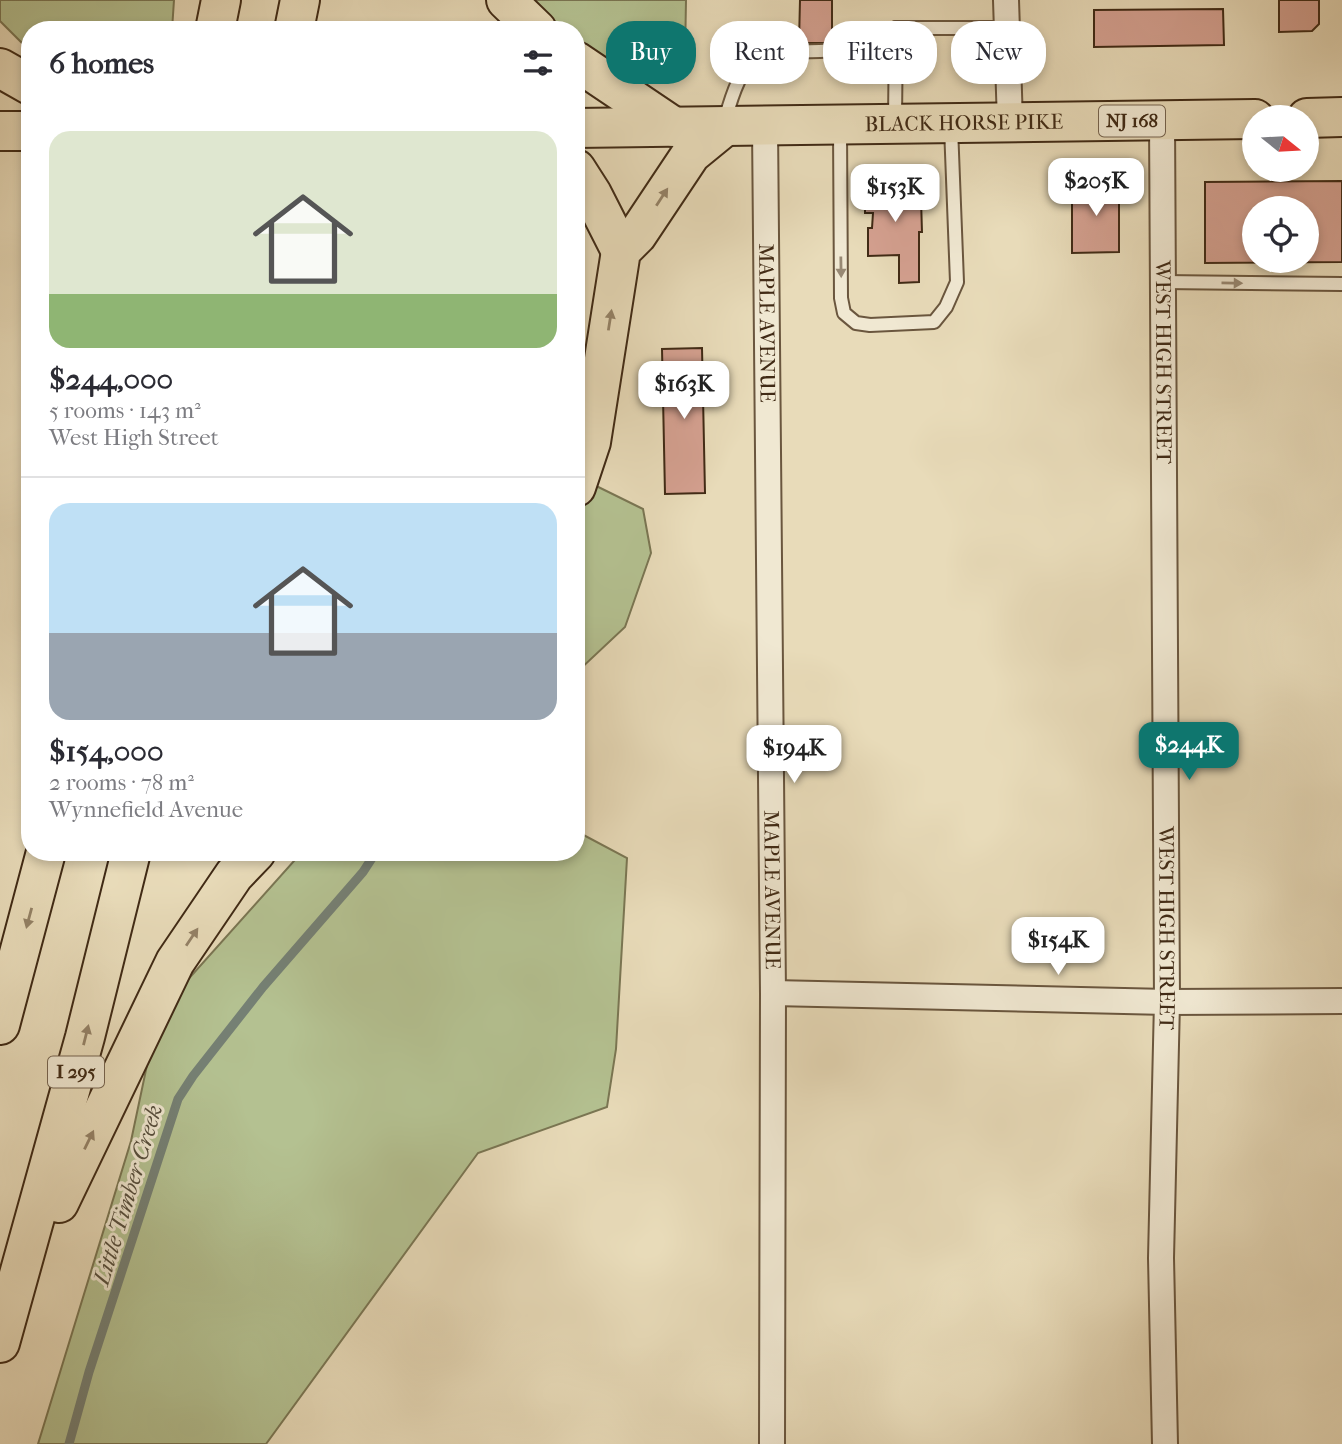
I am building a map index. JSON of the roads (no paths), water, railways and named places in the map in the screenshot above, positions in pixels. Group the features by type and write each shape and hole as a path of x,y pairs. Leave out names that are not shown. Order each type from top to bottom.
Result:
{"main road":[{"path":"193,21 195,0"},
{"path":"217,21 221,0"},
{"path":"506,0 528,21"},
{"path":"585,67 674,127"},
{"path":"0,68 21,80"},
{"path":"1320,118 1342,117"},
{"name":"BLACK HORSE PIKE","path":"674,127 1242,119"},
{"name":"NJ 168","path":"585,128 674,127"},
{"path":"621,251 637,235 691,154 724,127"},
{"path":"0,131 21,131"},
{"path":"585,182 621,251 590,442 585,458"},
{"path":"0,1025 44,861"},
{"name":"I 295","path":"0,1343 17,1290 85,1037 129,861"},
{"path":"17,1290 175,962 234,875 247,861"}],"street":[{"path":"1006,0 1007,21"},
{"path":"1009,84 1010,123"},
{"name":"WEST HIGH STREET","path":"1162,120 1167,1002 1161,1258 1165,1444"},
{"name":"MAPLE AVENUE","path":"765,127 774,993 772,1444"},
{"path":"774,993 1167,1002 1342,1001"}],"lane":[{"path":"724,127 735,86 744,69 755,59 782,51 823,50"},
{"path":"895,84 895,125"},
{"path":"840,125 841,298 844,313 856,323 870,325 934,322 953,294 957,282 951,124"},
{"path":"1163,282 1342,284"}],"waterway":[{"name":"Little Timber Creek","path":"69,1444 89,1372 178,1099 263,987 370,861"}]}
